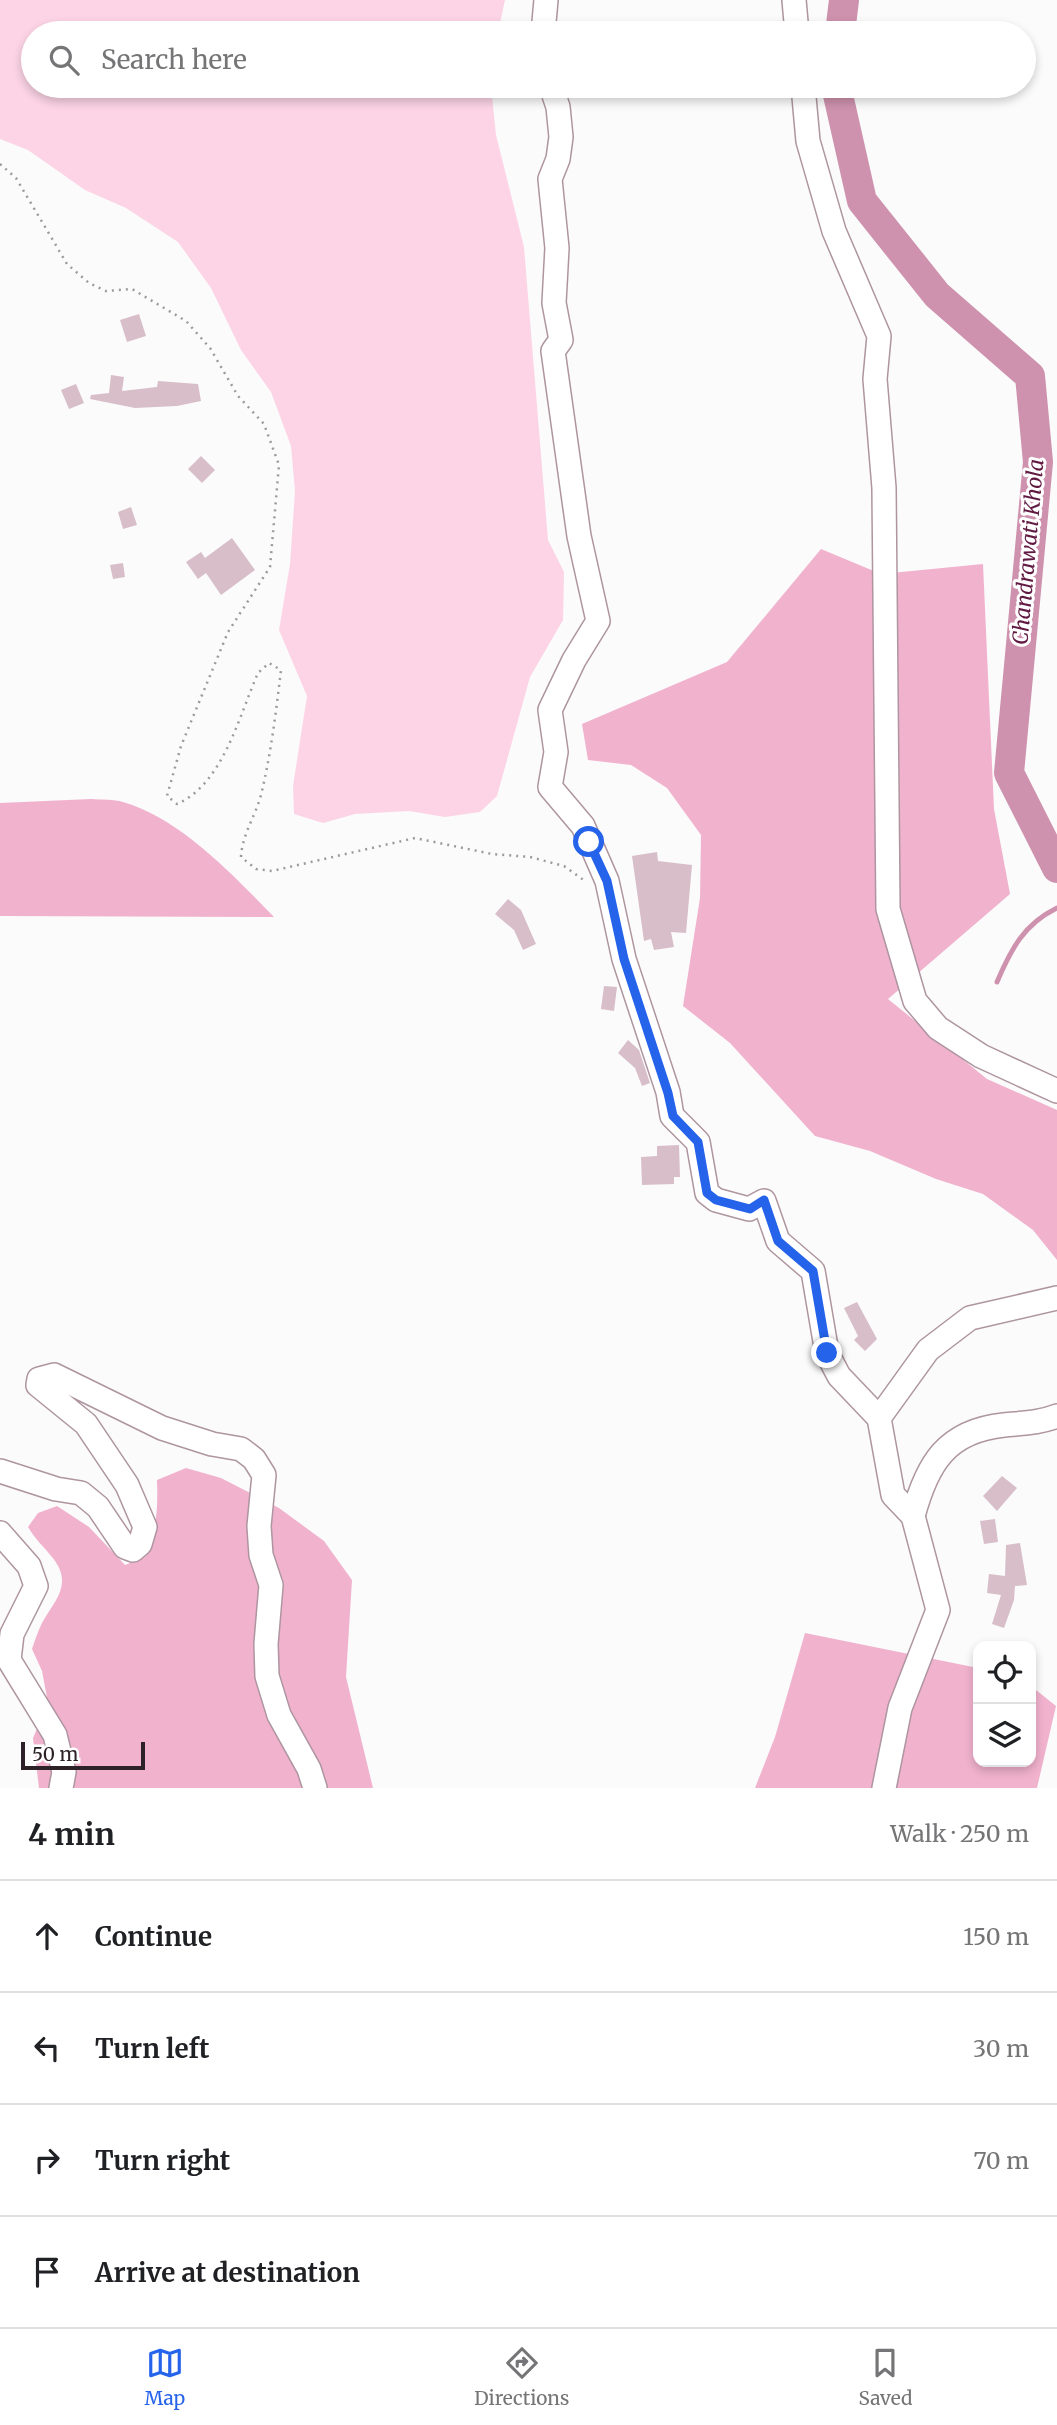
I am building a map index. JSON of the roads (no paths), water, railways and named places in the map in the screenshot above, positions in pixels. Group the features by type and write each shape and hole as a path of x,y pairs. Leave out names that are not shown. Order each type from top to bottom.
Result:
{"street":[{"path":"544,21 546,0"},
{"path":"794,0 796,21"},
{"path":"555,98 561,137 558,159 550,179 557,248 554,303 561,340 553,351 579,536 598,621 574,660 551,710 556,752 550,787 583,826 607,881 624,959 673,1116 698,1142 707,1193 716,1200 750,1209 764,1200 778,1241 813,1271 827,1353 839,1376 880,1418 893,1495 913,1516 938,1610 900,1708 884,1788"},
{"path":"804,98 808,141 834,231 879,336 875,379 884,488 888,909 915,1001 938,1028 981,1056 1057,1091"},
{"path":"880,1418 928,1350 970,1318 1057,1298"},
{"path":"0,1471 56,1489 81,1493 97,1507 125,1547 133,1550 141,1544 145,1527 127,1485 86,1424 38,1385 39,1379 54,1375 162,1428 212,1444 241,1449 254,1459 264,1475 260,1545 271,1585 266,1644 267,1676 279,1716 309,1769 315,1788"},
{"path":"913,1516 921,1486 932,1464 958,1440 979,1430 1042,1422 1057,1416"},
{"path":"0,1533 29,1566 36,1586 12,1634 9,1660 55,1735 64,1772 61,1788"}],"waterway":[{"name":"Chandrawati Khola","path":"841,21 844,0"},
{"name":"Chandrawati Khola","path":"839,98 862,201 937,295 1030,376 1038,462 1009,773 1057,868"},
{"path":"997,982 1027,930 1057,908"}]}
